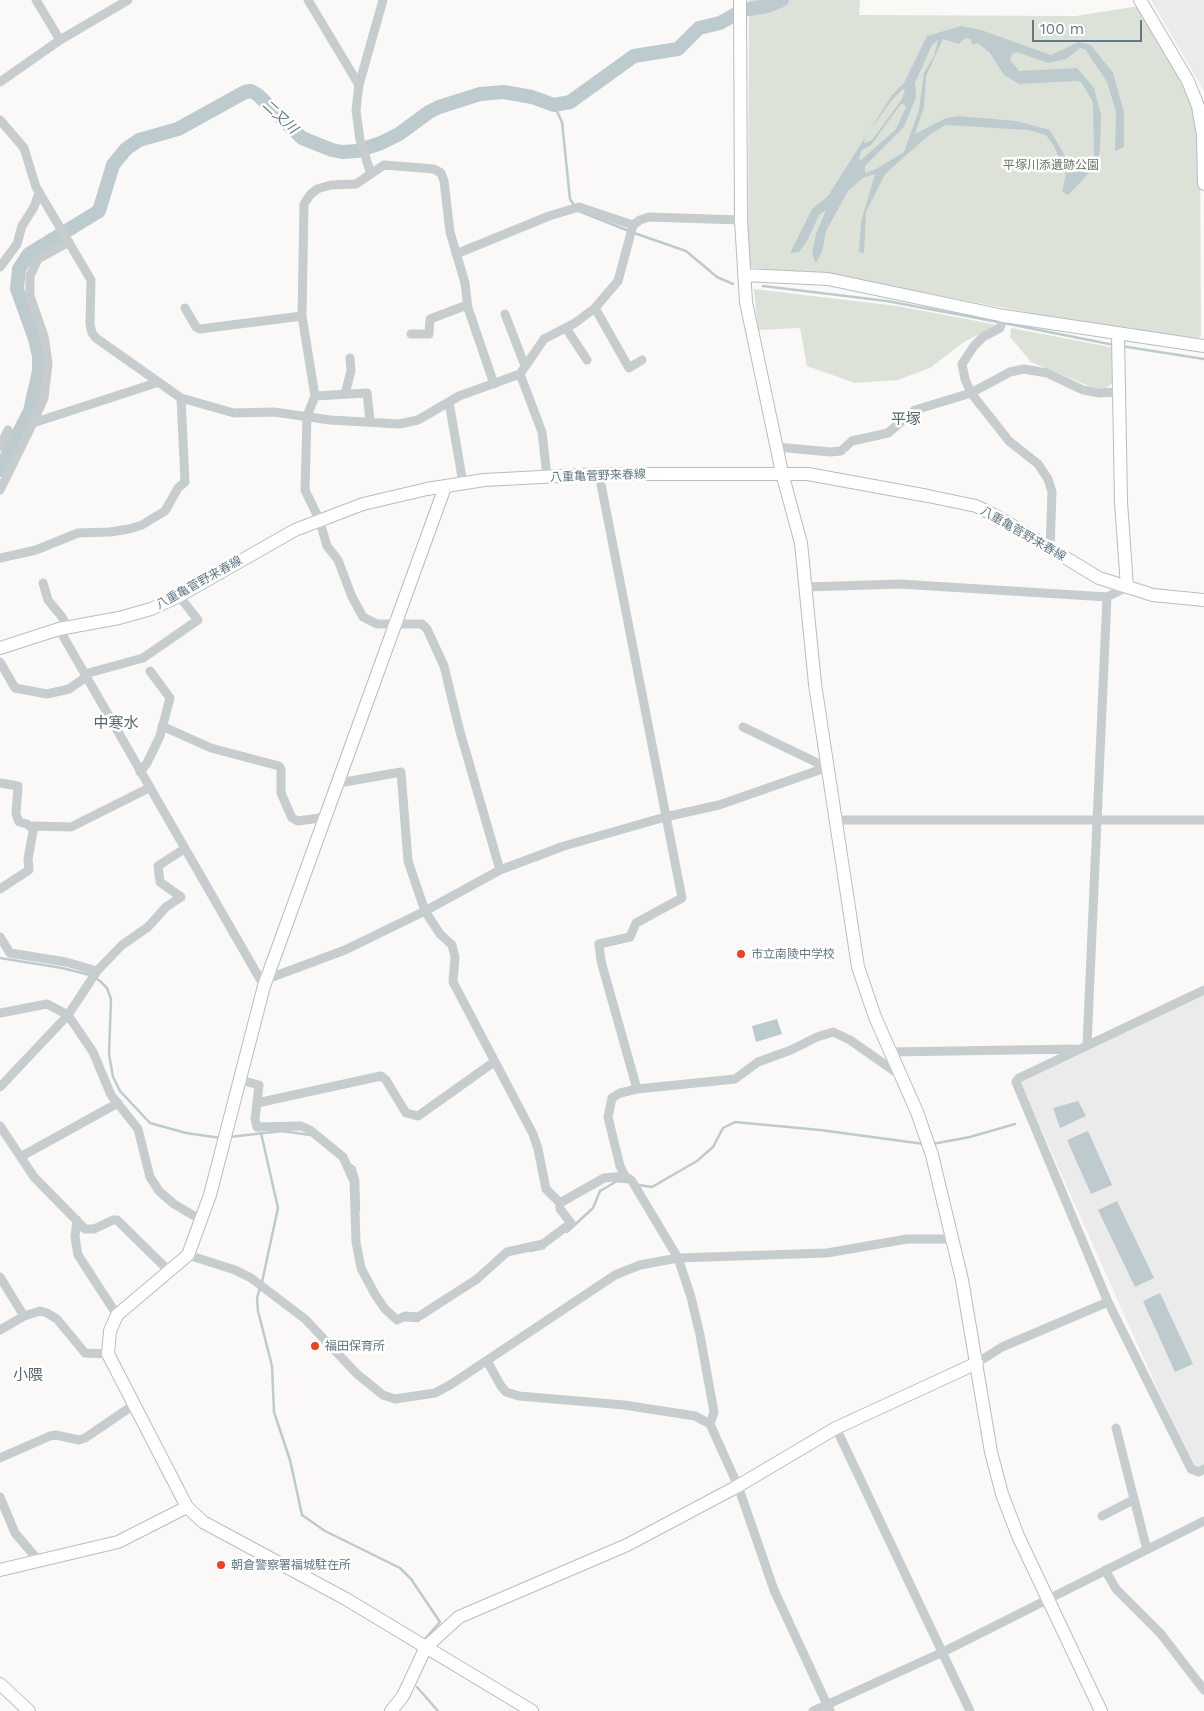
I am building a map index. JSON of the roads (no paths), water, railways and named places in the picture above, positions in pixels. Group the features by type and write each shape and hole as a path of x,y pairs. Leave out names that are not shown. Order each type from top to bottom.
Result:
{"street":[{"path":"36,0 60,40"},
{"path":"0,82 60,40 128,0"},
{"path":"308,0 359,85"},
{"path":"371,174 360,140 356,110 359,85 383,0"},
{"path":"740,0 741,220 746,302 782,473 802,543 815,684 858,967 875,1017 902,1076 928,1144 962,1280 991,1452 1002,1494 1018,1536 1102,1711"},
{"path":"1140,0 1188,81 1198,106 1203,135 1204,184"},
{"path":"0,120 24,148 40,192 92,280 92,333 96,338 181,398 234,413 274,412 330,420 399,424 418,420 459,396 520,374 544,339 566,328 595,308 618,281 633,225"},
{"path":"494,384 468,305 465,283 456,254 441,173 434,169 384,165 356,184 331,185 317,189 310,194 304,204 302,316 315,396 307,416 306,490 328,546 338,560 352,597 363,617 377,624 422,624 427,629 444,666 458,728 500,870"},
{"path":"0,267 17,244 22,226 34,207 40,192"},
{"path":"456,254 549,216 579,207 633,225 649,217 741,220"},
{"path":"0,490 44,398 48,363 44,336 30,296 30,276 38,259 69,242"},
{"path":"744,275 828,279 1004,316 1118,344 1204,346"},
{"path":"411,334 429,334 430,318 468,305"},
{"path":"185,308 196,327 200,329 302,316"},
{"path":"595,308 629,368 642,360"},
{"path":"506,314 525,366"},
{"path":"1004,316 1000,328 983,337 974,346 962,364 965,379 971,393 1009,441 1038,464 1048,479 1052,492 1050,549"},
{"path":"566,328 587,360"},
{"path":"807,587 900,584 1107,597 1127,587 1118,392 1118,344"},
{"path":"345,394 351,371 350,358"},
{"path":"777,447 830,452 841,451 852,441 888,433 915,410 971,393 1010,372 1024,368 1047,373 1083,390 1100,393 1118,392"},
{"path":"520,374 542,432 547,477"},
{"path":"33,424 159,382"},
{"path":"315,396 367,393 370,421"},
{"path":"0,558 36,550 78,533 110,532 129,529 142,525 165,511 178,488 185,482 181,398"},
{"path":"449,402 463,483"},
{"path":"0,447 8,430"},
{"path":"600,474 682,898 636,922 630,938 599,944 601,961 637,1089"},
{"name":"八重亀菅野来春線","path":"0,648 63,628 120,618 150,609 179,596 295,530 319,519 390,496 484,480 600,474 808,474 976,506 998,517 1099,578 1153,595 1204,600"},
{"path":"445,486 266,982 210,1195 188,1255 117,1315 110,1331 108,1354 187,1507 203,1522 346,1598 532,1711"},
{"path":"43,583 48,600 62,617 63,628 85,676 184,849 266,982"},
{"path":"0,662 15,688 39,692 62,692 85,676 144,658 198,620 179,596"},
{"path":"1082,1047 1098,821 1107,597"},
{"path":"140,772 154,750 170,695 150,671"},
{"path":"162,726 211,748 279,766 281,769 281,794 292,818 298,821 327,817"},
{"path":"743,727 827,767"},
{"path":"266,982 345,950 425,911 500,870 564,846 665,817 719,805 827,767"},
{"path":"240,1080 259,1085 255,1119 258,1127 301,1126 310,1130 343,1157 354,1181 356,1242 361,1268 385,1310 397,1320 404,1316 418,1317 477,1280 507,1252 543,1244 571,1223 560,1209 560,1203 546,1189 533,1134 453,982 455,957 452,946 440,934 425,911 408,861 407,828 401,772 339,783"},
{"path":"0,783 18,786 16,814 19,822 27,824 33,829"},
{"path":"0,890 29,870 34,826 71,827 149,788"},
{"path":"835,820 1204,820"},
{"path":"0,1088 68,1015 97,971 122,945 148,927 166,907 181,897 160,882 158,866 184,849"},
{"path":"0,937 10,953 66,962 97,971"},
{"path":"1204,990 1082,1047 1019,1078 1016,1082 1108,1302 1191,1469 1199,1472 1204,1469"},
{"path":"0,1013 47,1004 68,1015 93,1052 106,1086 138,1129 145,1165 159,1191 174,1204 201,1220"},
{"path":"710,1424 714,1412 700,1335 678,1258 632,1181 625,1176 614,1151 608,1117 608,1107 612,1098 620,1093 637,1089 734,1079 758,1062 833,1032 850,1040 902,1076"},
{"path":"890,1052 1082,1047"},
{"path":"257,1103 381,1076 386,1080 406,1112 418,1116 494,1062"},
{"path":"22,1156 118,1103"},
{"path":"0,1126 22,1156 34,1177 85,1229 90,1230 113,1220 122,1222 169,1271"},
{"path":"560,1203 604,1178 625,1176"},
{"path":"77,1220 75,1237 78,1255 117,1315"},
{"path":"188,1255 235,1270 251,1278 306,1319 357,1374 383,1394 395,1399 435,1393 626,1269 678,1258 827,1253 846,1251 887,1241 952,1240"},
{"path":"0,1277 24,1316"},
{"path":"391,1711 403,1696 426,1647 459,1617 627,1545 738,1486 836,1428 977,1363 1002,1347 1108,1302"},
{"path":"0,1330 24,1316 40,1311 57,1320 85,1354 108,1354"},
{"path":"487,1361 506,1392 519,1396 624,1405 695,1416 710,1424 738,1486 774,1590 828,1708"},
{"path":"0,1458 56,1434 79,1440 85,1438 135,1404"},
{"path":"836,1428 970,1711"},
{"path":"1116,1428 1147,1550"},
{"path":"0,1498 15,1533 39,1561"},
{"path":"1102,1516 1133,1500"},
{"path":"0,1570 118,1542 187,1507"},
{"path":"813,1711 828,1708 943,1652 1204,1520"},
{"path":"1105,1570 1116,1588 1161,1634 1204,1690"},
{"path":"0,1684 6,1696 30,1711"}],"waterway":[{"name":"二又川","path":"0,470 30,411 39,371 39,356 35,339 17,289 19,269 29,254 99,211 113,165 126,149 139,140 178,129 245,92 251,91 258,95 302,138 332,150 342,152 357,151 381,143 399,134 439,107 480,94 504,92 532,97 554,105 570,102 634,56 678,49 699,28 720,23 743,10 767,6 782,0"},
{"path":"554,105 562,122 570,199 574,205"},
{"path":"576,210 629,231"},
{"path":"634,233 686,251 717,277 733,284"},
{"path":"763,286 887,301 998,322"},
{"path":"1004,323 1114,345"},
{"path":"1121,346 1204,359"},
{"path":"0,958 62,968 90,975 100,981 107,988 111,999 109,1054 113,1077 120,1091 150,1123 186,1133 221,1138"},
{"path":"639,1185 652,1187 697,1161 713,1147 723,1128 735,1122 820,1130 924,1144"},
{"path":"932,1144 970,1137 1015,1124"},
{"path":"229,1137 282,1131 310,1135"},
{"path":"261,1133 278,1208 262,1282"},
{"path":"351,1165 354,1167 358,1180 359,1210"},
{"path":"567,1232 593,1208 600,1191 617,1181 627,1182"},
{"path":"530,1251 544,1248"},
{"path":"260,1288 257,1298 258,1311 272,1366 274,1412 290,1460 302,1515 325,1531 400,1568 411,1579 440,1622 424,1640"},
{"path":"403,1320 418,1321"},
{"path":"417,1687 438,1711"}],"place":[{"name":"市立南陵中学校","path":"741,954"},
{"name":"福田保育所","path":"315,1346"},
{"name":"朝倉警察署福城駐在所","path":"221,1565"}],"district":[{"name":"平塚","path":"906,420"},
{"name":"中寒水","path":"116,724"},
{"name":"小隈","path":"28,1376"}],"park label":[{"name":"平塚川添遺跡公園","path":"1051,165"}]}
